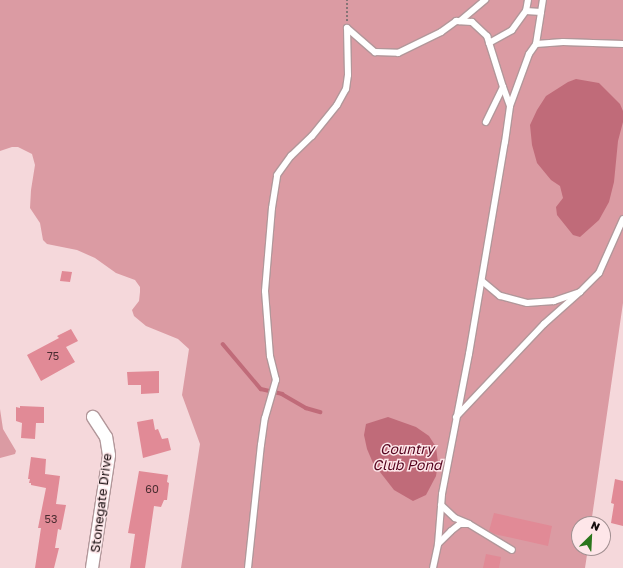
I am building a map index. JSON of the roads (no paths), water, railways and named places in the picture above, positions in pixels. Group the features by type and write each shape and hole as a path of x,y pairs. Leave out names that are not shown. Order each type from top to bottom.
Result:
{"street":[{"name":"Stonegate Drive","path":"92,568 110,456 106,437 93,417"}],"lane":[{"path":"460,21 485,0"},
{"path":"489,43 512,30 526,12 528,0"},
{"path":"433,568 438,544 441,505 455,419 469,354 482,281 510,106 529,54 536,44 543,0"},
{"path":"526,12 541,12"},
{"path":"248,568 261,444 270,400 276,380 270,356 265,291 272,208 277,176 291,156 312,136 332,112 346,89 348,75 347,28 375,52 398,53 441,32 456,21 472,22 487,36 510,106"},
{"path":"536,44 563,42 623,44"},
{"path":"486,122 503,87"},
{"path":"455,419 544,324 599,273 623,219"},
{"path":"482,281 500,296 527,303 554,301 580,292"},
{"path":"441,505 455,518 469,524 512,550"},
{"path":"438,544 460,524 469,524"}],"water":[{"path":"576,79 599,83 620,104 623,111 623,122 618,141 614,182 609,202 599,220 580,237 573,235 557,215 556,207 563,198 560,186 551,180 537,163 532,145 530,125 546,96 568,82"},
{"name":"Country Club Pond","path":"388,417 416,427 429,436 436,447 438,463 436,476 426,495 413,501 394,490 373,463 367,449 364,435 366,424"}],"waterway":[{"path":"223,344 261,389 282,394 306,408 320,412"}]}
